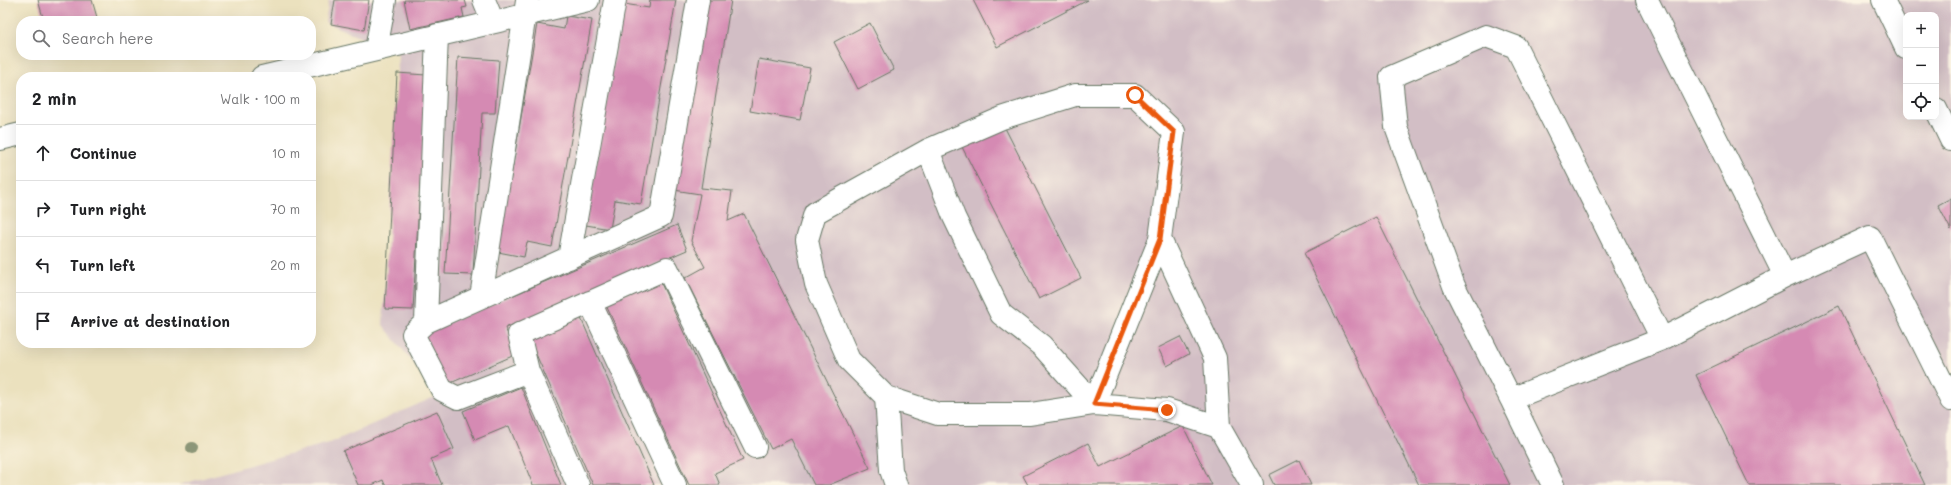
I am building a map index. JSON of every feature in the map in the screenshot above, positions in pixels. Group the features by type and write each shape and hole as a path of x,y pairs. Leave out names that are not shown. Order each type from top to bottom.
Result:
{"lane":[{"path":"376,50 385,0"},
{"path":"484,0 494,22"},
{"path":"283,72 494,22 526,7 588,0"},
{"path":"569,258 615,0"},
{"path":"528,371 458,398 442,390 413,334 426,322 662,216 698,0"},
{"path":"1647,0 1785,276"},
{"path":"1883,0 1903,42"},
{"path":"481,297 526,7"},
{"path":"426,322 437,35"},
{"path":"1553,485 1454,286 1396,127 1391,76 1486,36 1516,47 1662,340"},
{"path":"1094,404 1160,239 1174,132 1135,95 1076,95 1002,118 928,150 815,213 807,240 816,284 849,360 886,397 938,414 1030,414 1094,404 1167,410 1219,428"},
{"path":"1939,115 1951,140"},
{"path":"0,139 16,135"},
{"path":"928,150 954,217 1001,314 1042,346 1094,404"},
{"path":"1511,399 1662,340 1785,276 1870,237 1951,400"},
{"path":"1160,239 1215,358 1219,428 1252,485"},
{"path":"578,485 528,371 518,334 667,268 754,447"},
{"path":"590,302 675,485"},
{"path":"886,397 891,470 896,485"}],"shaded area":[{"path":"329,0 1951,0 1951,485 178,485 332,442 439,395 383,325 398,54 325,22"}],"building":[{"path":"38,0 92,0 97,16 43,16"},
{"path":"335,0 369,0 364,30 331,24"},
{"path":"404,0 465,0 467,7 462,8 464,17 410,29"},
{"path":"650,0 676,0 641,204 615,200 610,229 586,225 624,4 649,8"},
{"path":"705,0 731,0 701,188 732,191 728,221 744,214 870,468 829,485 814,485 791,439 771,449 685,278 705,267 691,241 700,194 674,190"},
{"path":"973,0 1088,0 997,47"},
{"path":"566,16 592,20 552,247 527,242 524,257 498,252 537,24 564,29"},
{"path":"870,23 894,70 858,89 834,42"},
{"path":"458,57 499,60 495,113 482,113 473,275 445,274"},
{"path":"759,59 810,68 800,120 750,111"},
{"path":"397,73 426,75 413,310 385,309"},
{"path":"1003,124 1081,278 1039,299 961,145"},
{"path":"1951,198 1951,230 1938,205"},
{"path":"1376,217 1510,485 1419,485 1304,253"},
{"path":"677,225 687,250 505,328 517,354 446,385 423,334"},
{"path":"659,279 743,460 715,473 720,485 689,485 605,303"},
{"path":"1839,306 1925,485 1749,485 1696,375"},
{"path":"580,316 654,485 593,485 529,338"},
{"path":"1180,337 1189,354 1167,366 1158,348"},
{"path":"521,387 561,485 533,485 509,426 475,440 463,411"},
{"path":"437,411 454,449 431,459 442,485 385,485 383,480 372,485 358,485 343,451"},
{"path":"1183,426 1212,485 1028,485 1023,476 1088,443 1100,467"},
{"path":"1299,460 1311,485 1274,485 1269,475"}],"route":[{"path":"1135,95 1174,132 1160,239 1094,404 1167,410"}]}
